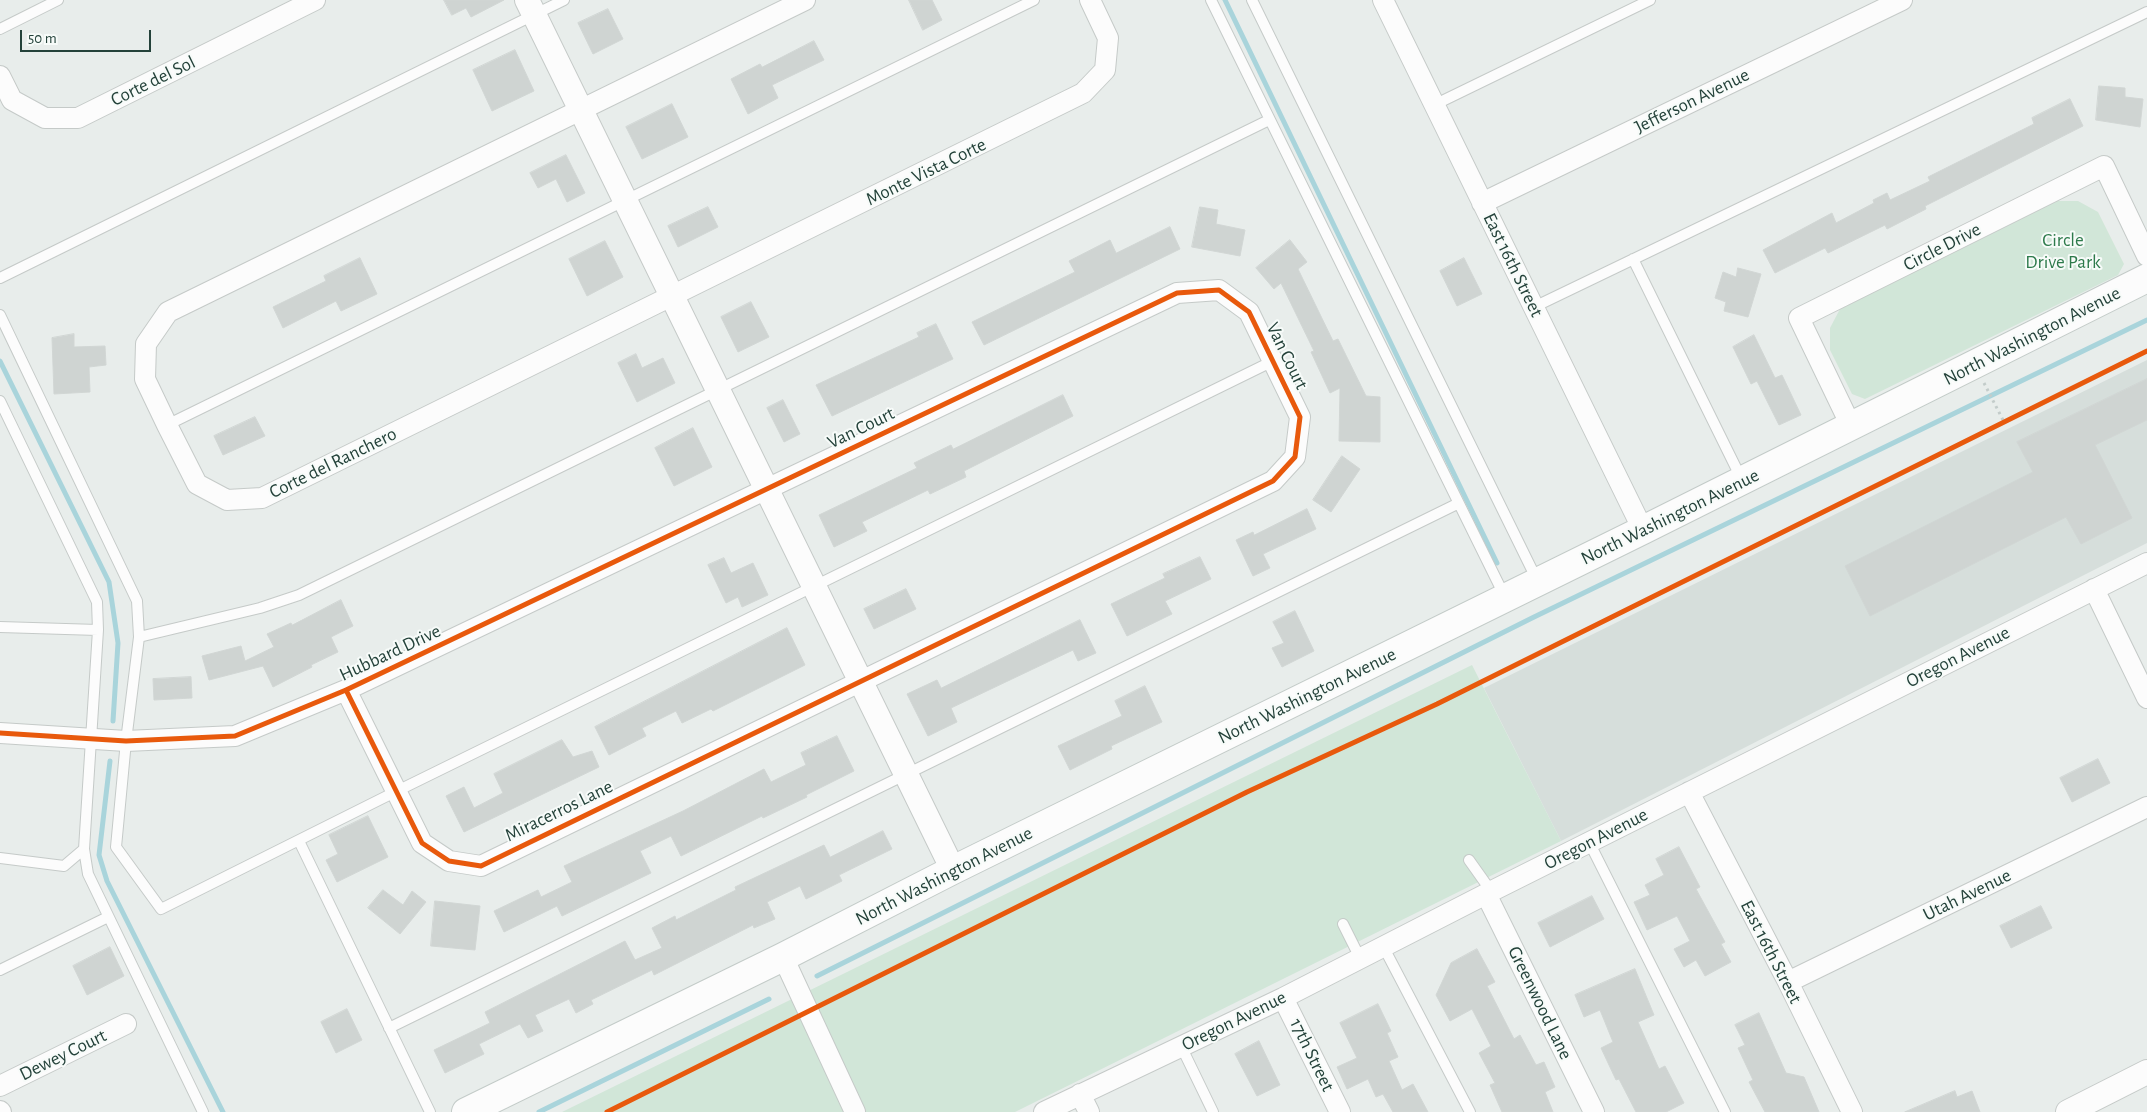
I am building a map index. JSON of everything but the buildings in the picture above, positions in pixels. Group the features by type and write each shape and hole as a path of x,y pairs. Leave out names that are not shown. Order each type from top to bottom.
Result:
{"main road":[{"name":"North Washington Avenue","path":"466,1112 1643,530 2147,278"}],"street":[{"name":"Corte del Sol","path":"0,76 12,100 45,118 78,118 315,0"},
{"path":"580,109 805,0"},
{"name":"Monte Vista Corte","path":"672,297 1083,94 1105,70 1108,38 1090,0"},
{"name":"Jefferson Avenue","path":"1482,203 1902,0"},
{"name":"East 16th Street","path":"1385,1 1434,105 1643,530"},
{"path":"530,7 953,870"},
{"name":"Corte del Ranchero","path":"580,109 168,312 146,344 145,379 167,425 198,484 227,500 262,498 672,297"},
{"name":"Circle Drive","path":"1851,426 1799,318 2104,166 2147,256"},
{"name":"Van Court","path":"767,490 1177,293 1219,290 1249,312 1273,361 1300,417 1295,457 1273,481 861,682"},
{"name":"Hubbard Drive","path":"0,733 126,741 235,736 346,690 767,490"},
{"name":"Oregon Avenue","path":"1044,1112 1084,1103 1181,1046 1283,998 1688,792 2147,563"},
{"path":"2094,589 2146,692"},
{"name":"Miracerros Lane","path":"346,690 422,843 450,861 481,866 861,682"},
{"name":"East 16th Street","path":"1688,792 1788,982 1852,1112"},
{"name":"Utah Avenue","path":"1788,982 2147,807"},
{"name":"Greenwood Lane","path":"1488,893 1594,1112"},
{"path":"782,957 855,1112"},
{"name":"17th Street","path":"1283,998 1340,1112"},
{"name":"Dewey Court","path":"0,1086 126,1024"},
{"path":"2068,1112 2147,1072"}],"lane":[{"path":"0,29 58,0"},
{"path":"0,278 530,7 564,0"},
{"path":"167,425 1034,0"},
{"path":"1211,0 1457,504 1505,598"},
{"path":"1252,0 1538,582"},
{"path":"1434,105 1650,0"},
{"path":"1534,307 2147,12"},
{"path":"139,637 260,608 299,596 1270,120"},
{"path":"1633,259 1743,480"},
{"path":"0,315 137,602 139,637 126,741 116,847 161,909 397,791 1273,361"},
{"path":"0,401 97,602 98,630 84,849 88,874 203,1112"},
{"path":"389,1028 1457,504"},
{"path":"0,627 98,630"},
{"path":"299,841 430,1112"},
{"path":"1589,842 1724,1112"},
{"path":"0,858 64,866 84,849"},
{"path":"1469,860 1488,893"},
{"path":"0,970 108,917"},
{"path":"1343,924 1360,958"},
{"path":"1383,946 1470,1112"},
{"path":"1181,1046 1213,1112"}],"path":[{"path":"1986,387 2004,422"}],"shaded area":[{"path":"2147,360 2147,543 1561,841 1484,688"}],"green space":[{"name":"Circle Drive Park","path":"2057,201 2078,201 2098,212 2124,264 2118,275 1865,399 1852,394 1830,350 1830,328 1840,309"},
{"path":"1472,665 1561,841 1015,1112 562,1112"}],"waterway":[{"path":"1225,0 1497,563"},
{"path":"817,976 1532,618 2147,320"},
{"path":"0,361 109,582 118,643 113,721"},
{"path":"110,761 99,855 107,881 223,1112"},
{"path":"539,1112 769,999"}],"cycle path":[{"path":"0,733 126,741 235,736 346,690 1177,293 1219,290 1249,312 1300,417 1295,457 1273,481 481,866 449,861 422,843 346,690"},
{"path":"607,1112 1247,792 1437,704 2147,351"}]}
